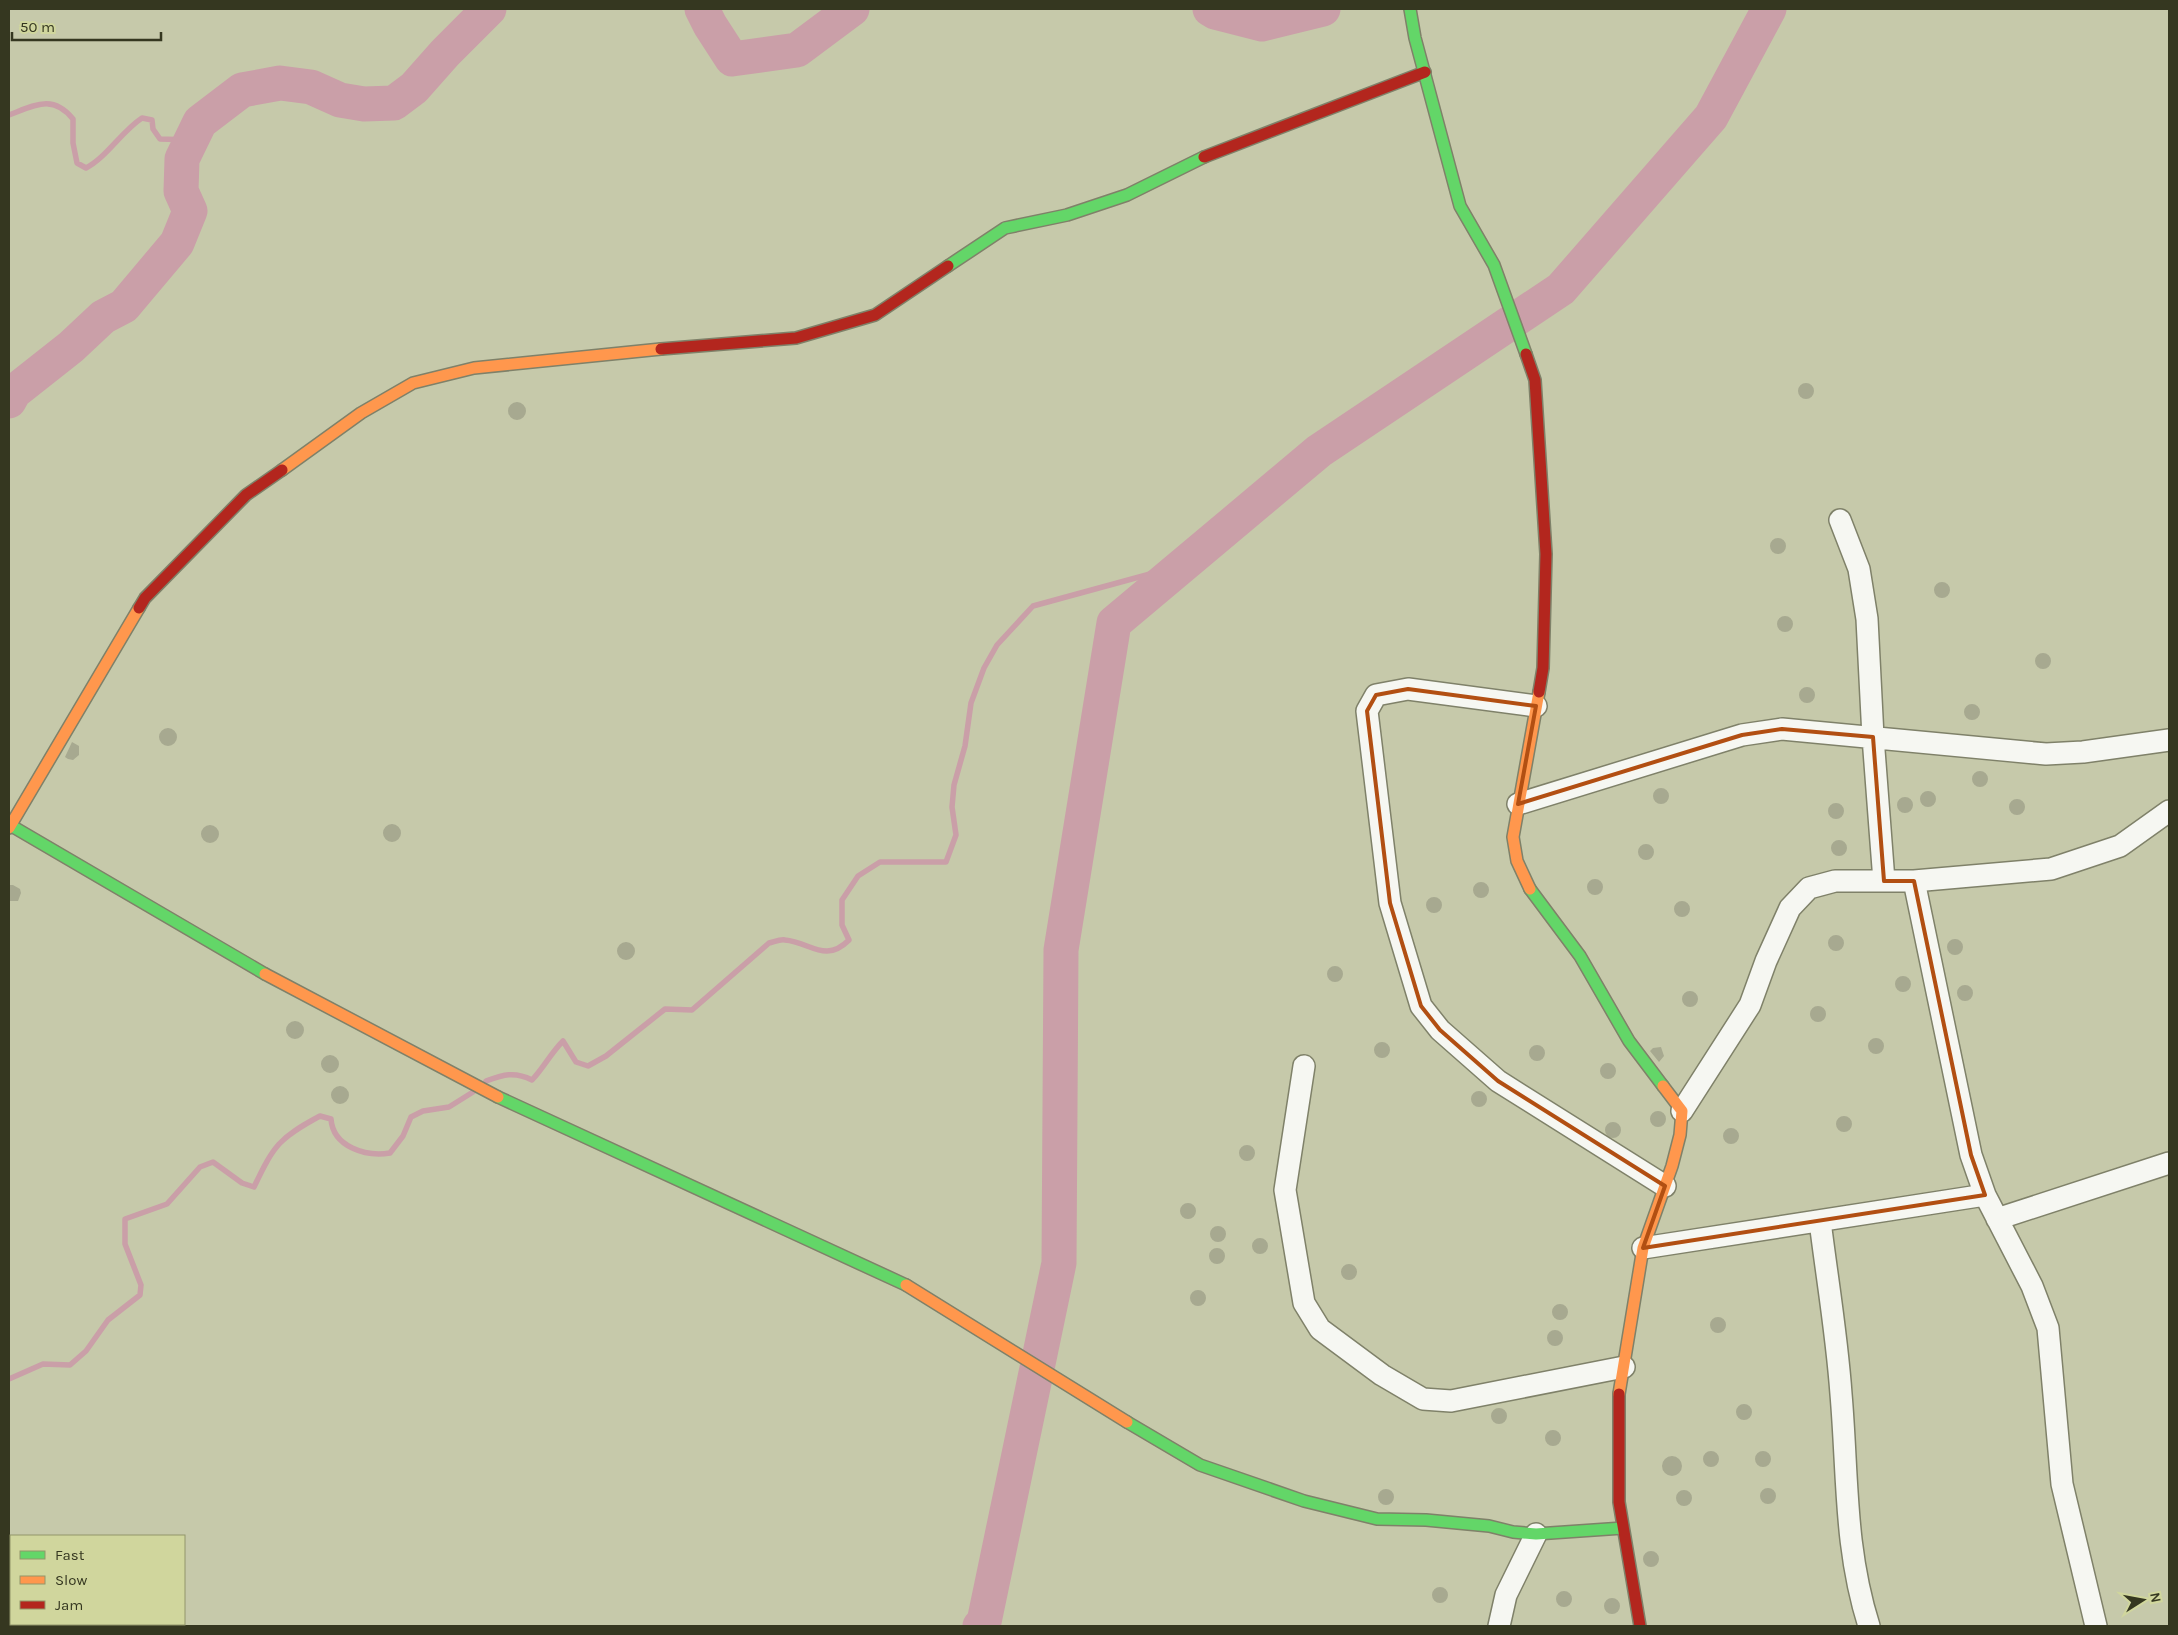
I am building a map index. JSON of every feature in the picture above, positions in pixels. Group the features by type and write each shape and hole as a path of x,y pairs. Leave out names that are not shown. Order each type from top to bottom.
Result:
{"street":[{"path":"1410,9 1460,206 1494,265 1536,380 1546,554 1543,668 1513,837 1517,862 1525,882 1580,956 1629,1041 1682,1111"},
{"path":"1425,72 1219,150 1127,195 1067,215 1005,228 875,316 796,338 695,345 474,368 413,383 361,413 246,495 144,598 9,826 296,992 505,1101 899,1281 1200,1465 1304,1501 1377,1519 1426,1520 1489,1526 1513,1532 1536,1534 1623,1528"},
{"path":"1840,520 1859,569 1867,619 1873,737 1884,880"},
{"path":"1536,706 1408,689 1376,695 1367,711 1393,912 1421,1006 1440,1030 1498,1081 1665,1186"},
{"path":"1518,804 1742,735 1782,729 2046,754 2083,752 2169,740"},
{"path":"1640,1626 1619,1502 1618,1400 1643,1248 1665,1186 1680,1135 1682,1111 1750,1005 1766,961 1790,908 1809,888 1835,881 1914,881 2051,868 2120,846 2169,810"},
{"path":"1914,881 1972,1155 1985,1195 2032,1286 2048,1328 2062,1484 2096,1626"},
{"path":"1304,1066 1285,1190 1304,1303 1320,1329 1382,1375 1423,1399 1451,1400 1624,1367"},
{"path":"1997,1219 2169,1163"},
{"path":"1643,1248 1985,1195"},
{"path":"1820,1221 1841,1393 1846,1505 1852,1562 1869,1626"},
{"path":"1499,1626 1506,1596 1536,1534"}],"highlighted area":[{"path":"1408,689 1536,706 1518,804 1742,735 1782,729 1873,737 1884,881 1914,881 1971,1155 1985,1195 1643,1248 1665,1186 1498,1081 1440,1030 1421,1006 1390,903 1367,711 1376,695"}],"building":[{"path":"1806,383 1814,391 1806,399 1798,391"},
{"path":"517,402 523,405 526,411 523,417 517,420 511,417 508,411 511,405"},
{"path":"1778,538 1786,546 1778,554 1770,546"},
{"path":"1942,582 1950,590 1942,598 1934,590"},
{"path":"1785,616 1793,624 1785,632 1777,624"},
{"path":"2043,653 2051,661 2043,669 2035,661"},
{"path":"1807,687 1815,695 1807,703 1799,695"},
{"path":"1972,704 1980,712 1972,720 1964,712"},
{"path":"168,728 174,731 177,737 174,743 168,746 162,743 159,737 162,731"},
{"path":"72,742 79,746 79,755 73,760 65,757"},
{"path":"1980,771 1988,779 1980,787 1972,779"},
{"path":"1661,788 1669,796 1661,804 1653,796"},
{"path":"1928,791 1936,799 1928,807 1920,799"},
{"path":"1905,797 1913,805 1905,813 1897,805"},
{"path":"2017,799 2025,807 2017,815 2009,807"},
{"path":"1836,803 1844,811 1836,819 1828,811"},
{"path":"392,824 398,827 401,833 398,839 392,842 386,839 383,833 386,827"},
{"path":"210,825 216,828 219,834 216,840 210,843 204,840 201,834 204,828"},
{"path":"1839,840 1847,848 1839,856 1831,848"},
{"path":"1646,844 1654,852 1646,860 1638,852"},
{"path":"1595,879 1603,887 1595,895 1587,887"},
{"path":"1481,882 1489,890 1481,898 1473,890"},
{"path":"9,885 20,889 21,893 18,901 9,901"},
{"path":"1434,897 1442,905 1434,913 1426,905"},
{"path":"1682,901 1690,909 1682,917 1674,909"},
{"path":"1836,935 1844,943 1836,951 1828,943"},
{"path":"1955,939 1963,947 1955,955 1947,947"},
{"path":"626,942 632,945 635,951 632,957 626,960 620,957 617,951 620,945"},
{"path":"1335,966 1343,974 1335,982 1327,974"},
{"path":"1903,976 1911,984 1903,992 1895,984"},
{"path":"1965,985 1973,993 1965,1001 1957,993"},
{"path":"1690,991 1698,999 1690,1007 1682,999"},
{"path":"1818,1006 1826,1014 1818,1022 1810,1014"},
{"path":"295,1021 301,1024 304,1030 301,1036 295,1039 289,1036 286,1030 289,1024"},
{"path":"1876,1038 1884,1046 1876,1054 1868,1046"},
{"path":"1382,1042 1390,1050 1382,1058 1374,1050"},
{"path":"1537,1045 1545,1053 1537,1061 1529,1053"},
{"path":"1661,1047 1664,1056 1659,1062 1650,1051 1653,1048"},
{"path":"330,1055 336,1058 339,1064 336,1070 330,1073 324,1070 321,1064 324,1058"},
{"path":"1608,1063 1616,1071 1608,1079 1600,1071"},
{"path":"340,1086 346,1089 349,1095 346,1101 340,1104 334,1101 331,1095 334,1089"},
{"path":"1479,1091 1487,1099 1479,1107 1471,1099"},
{"path":"1658,1111 1666,1119 1658,1127 1650,1119"},
{"path":"1844,1116 1852,1124 1844,1132 1836,1124"},
{"path":"1613,1122 1621,1130 1613,1138 1605,1130"},
{"path":"1731,1128 1739,1136 1731,1144 1723,1136"},
{"path":"1247,1145 1255,1153 1247,1161 1239,1153"},
{"path":"1188,1203 1196,1211 1188,1219 1180,1211"},
{"path":"1218,1226 1226,1234 1218,1242 1210,1234"},
{"path":"1260,1238 1268,1246 1260,1254 1252,1246"},
{"path":"1217,1248 1225,1256 1217,1264 1209,1256"},
{"path":"1349,1264 1357,1272 1349,1280 1341,1272"},
{"path":"1198,1290 1206,1298 1198,1306 1190,1298"},
{"path":"1560,1304 1568,1312 1560,1320 1552,1312"},
{"path":"1718,1317 1726,1325 1718,1333 1710,1325"},
{"path":"1555,1330 1563,1338 1555,1346 1547,1338"},
{"path":"1744,1404 1752,1412 1744,1420 1736,1412"},
{"path":"1499,1408 1507,1416 1499,1424 1491,1416"},
{"path":"1553,1430 1561,1438 1553,1446 1545,1438"},
{"path":"1711,1451 1719,1459 1711,1467 1703,1459"},
{"path":"1763,1451 1771,1459 1763,1467 1755,1459"},
{"path":"1672,1456 1679,1459 1682,1466 1679,1473 1672,1476 1665,1473 1662,1466 1665,1459"},
{"path":"1768,1488 1776,1496 1768,1504 1760,1496"},
{"path":"1386,1489 1394,1497 1386,1505 1378,1497"},
{"path":"1684,1490 1692,1498 1684,1506 1676,1498"},
{"path":"1651,1551 1659,1559 1651,1567 1643,1559"},
{"path":"1440,1587 1448,1595 1440,1603 1432,1595"},
{"path":"1564,1591 1572,1599 1564,1607 1556,1599"},
{"path":"1612,1598 1620,1606 1612,1614 1604,1606"}],"waterway":[{"path":"9,401 14,392 71,347 103,317 124,306 177,243 190,211 181,191 182,159 200,122 242,90 280,83 311,87 340,100 364,104 394,103 414,88 445,53 489,9"},
{"path":"702,9 732,59 797,50 852,9"},
{"path":"1210,9 1262,24 1323,9"},
{"path":"980,1626 984,1622 1059,1263 1061,950 1114,623 1319,451 1561,289 1711,117 1769,9"},
{"path":"9,115 35,105 43,104 58,106 66,111 73,119 73,143 77,163 86,168 100,158 142,118 152,120 153,129 160,139 191,140"},
{"path":"486,1081 509,1075 526,1077 532,1080 563,1041 576,1062 588,1066 606,1056 665,1009 692,1010 769,943 785,940 825,951 840,947 849,940 842,925 842,900 858,876 880,862 946,862 956,835 952,807 954,785 965,746 971,703 984,668 997,645 1033,606 1183,565"},
{"path":"9,1379 43,1364 70,1365 86,1351 108,1320 140,1295 141,1285 125,1244 125,1219 167,1204 200,1167 213,1162 242,1183 254,1187 267,1161 279,1144 295,1130 320,1116 331,1119 333,1129 338,1137 352,1148 371,1153 390,1153 403,1136 411,1117 423,1111 449,1107 473,1092"}],"traffic: fast":[{"path":"1410,9 1415,38 1460,206 1494,265 1526,354"},
{"path":"948,266 1005,228 1067,215 1127,195 1204,157"},
{"path":"10,825 265,974"},
{"path":"1530,889 1580,956 1629,1041 1663,1086"},
{"path":"498,1097 906,1285"},
{"path":"1127,1422 1200,1465 1304,1501 1377,1519 1426,1520 1489,1526 1513,1532 1536,1534 1623,1528"}],"traffic: slow":[{"path":"282,470 361,413 413,383 474,368 661,349"},
{"path":"9,828 139,608"},
{"path":"1530,889 1517,861 1513,837 1539,692"},
{"path":"265,974 498,1097"},
{"path":"1619,1394 1643,1248 1672,1166 1680,1135 1682,1111 1663,1086"},
{"path":"906,1285 1127,1422"}],"traffic: jam":[{"path":"1204,157 1425,72"},
{"path":"661,349 796,338 875,315 948,266"},
{"path":"1526,354 1535,380 1546,554 1543,668 1539,692"},
{"path":"139,608 145,598 246,495 282,470"},
{"path":"1619,1394 1619,1502 1640,1626"}]}
